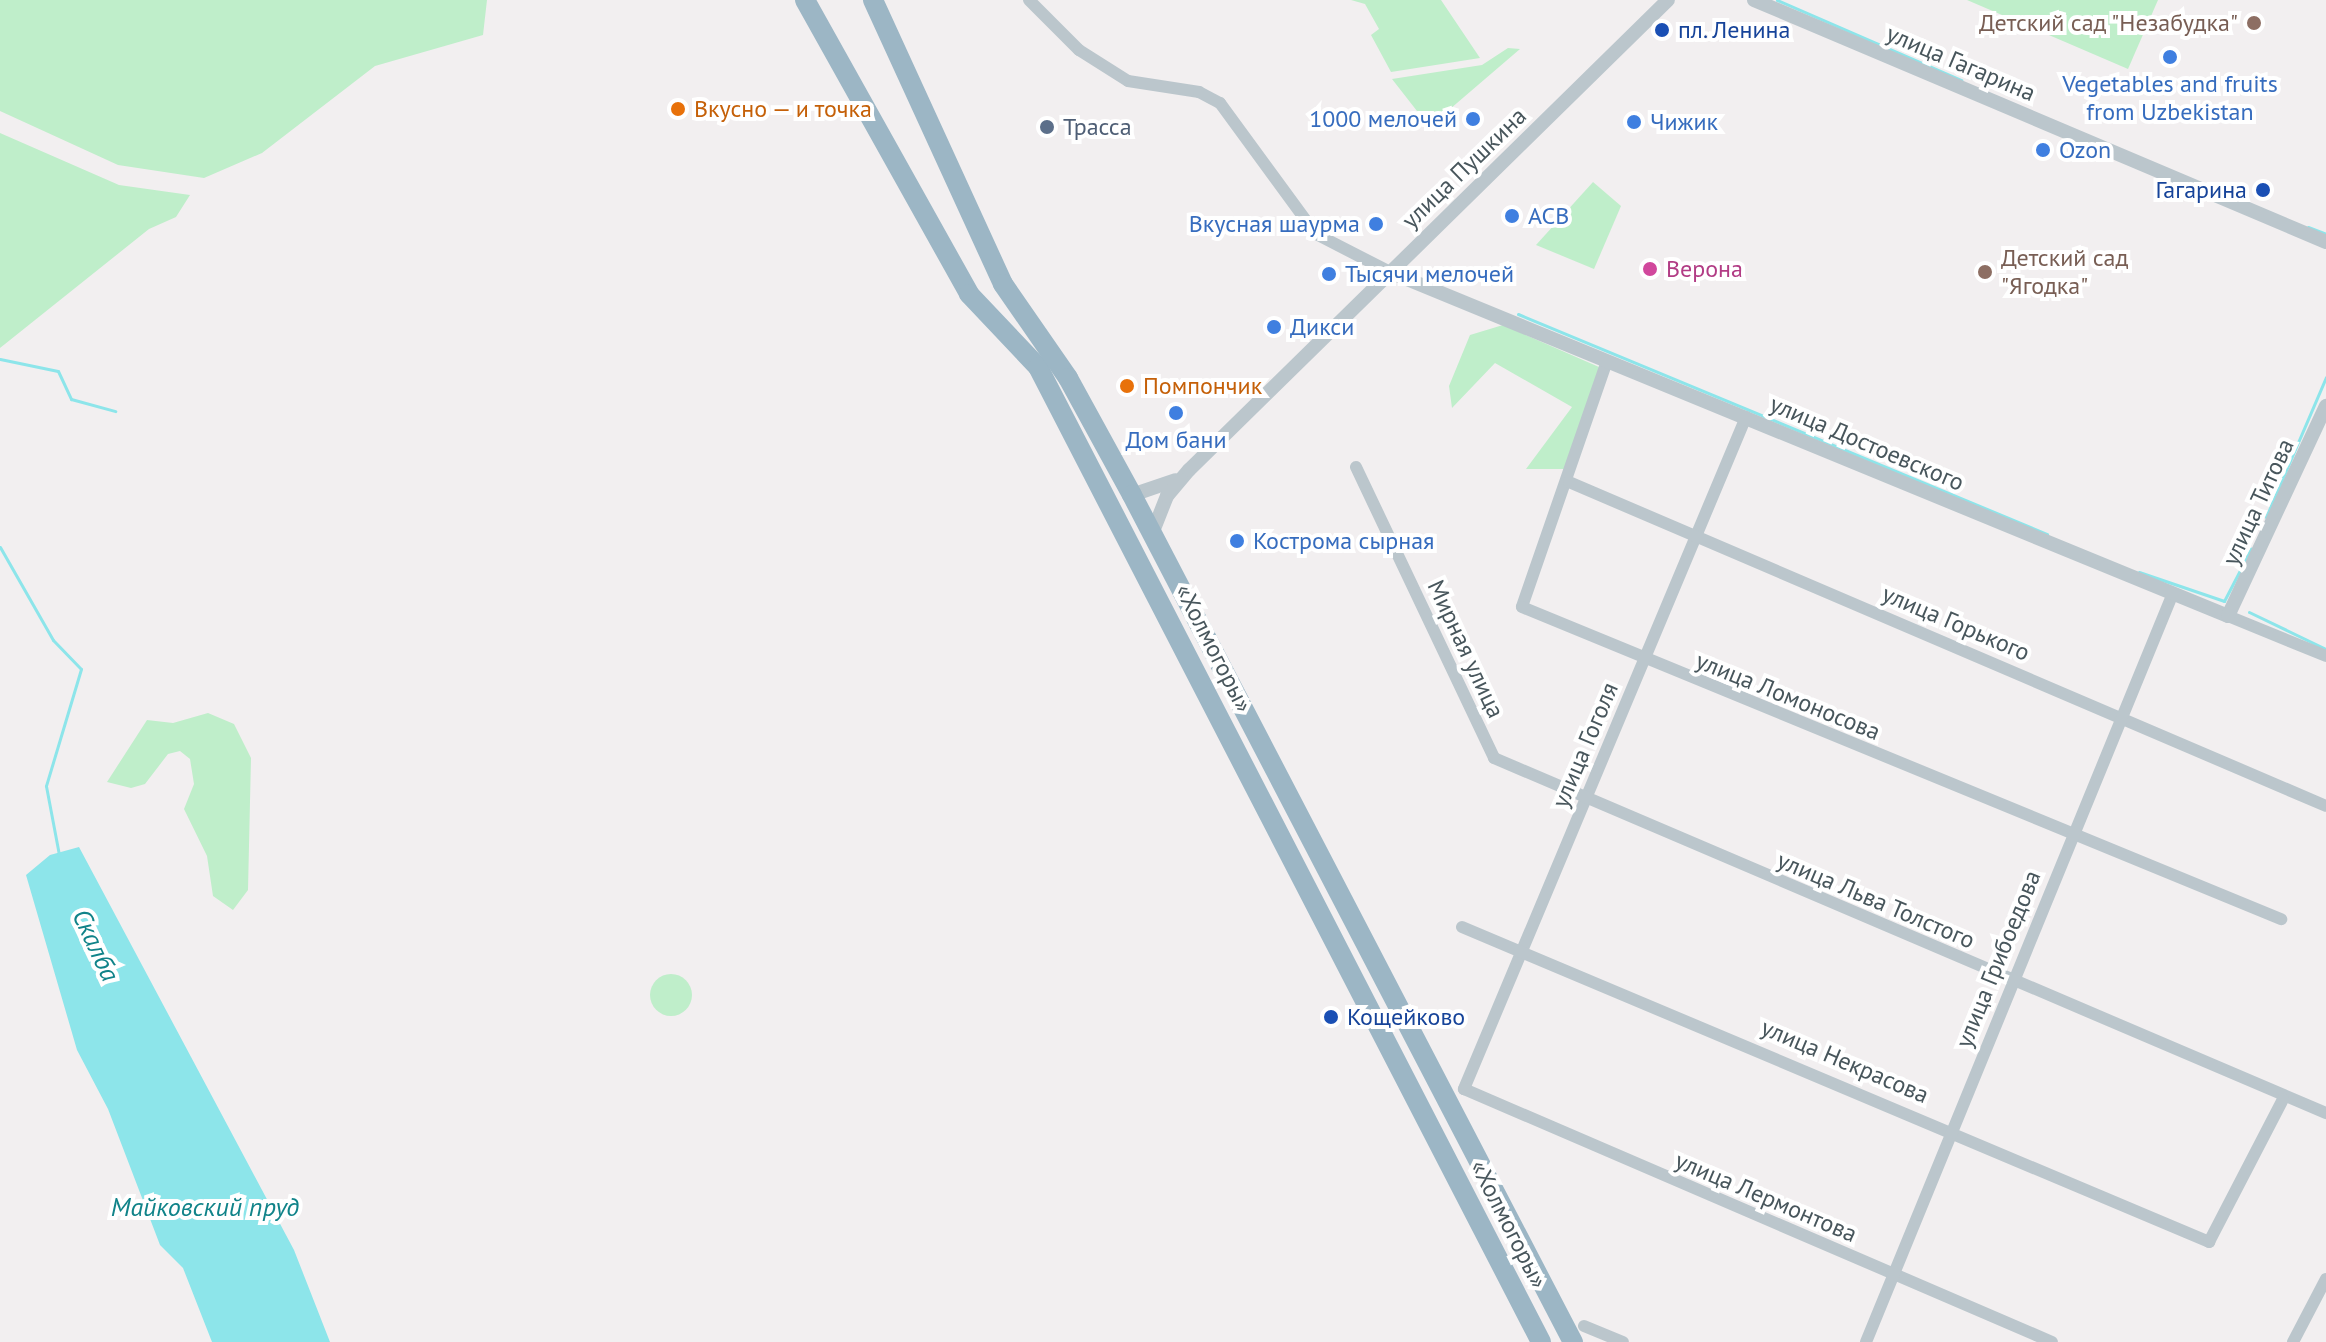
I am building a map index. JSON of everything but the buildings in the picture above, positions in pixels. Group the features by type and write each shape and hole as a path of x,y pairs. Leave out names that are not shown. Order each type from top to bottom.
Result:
{"highway":[{"name":"«Холмогоры»","path":"805,0 969,294 1038,367 1541,1342"},
{"name":"«Холмогоры»","path":"873,0 1003,284 1068,378 1578,1334"}],"street":[{"path":"1029,0 1079,50 1128,81 1199,92 1220,103 1316,234 1390,272"},
{"name":"улица Пушкина","path":"1189,470 1668,0"},
{"name":"улица Гагарина","path":"1754,0 2326,242"},
{"name":"улица Достоевского","path":"1390,272 2326,656"},
{"name":"улица Ломоносова","path":"1607,361 1569,482 1522,607 1644,661 2281,919"},
{"name":"улица Титова","path":"2228,616 2326,406"},
{"name":"улица Гоголя","path":"1464,1089 1746,417"},
{"name":"Мирная улица","path":"1356,467 1494,758 1585,803"},
{"path":"1132,495 1163,489 1189,470"},
{"path":"1152,534 1167,496 1189,470"},
{"name":"улица Горького","path":"1569,482 2326,806"},
{"name":"улица Грибоедова","path":"1866,1342 2173,593"},
{"name":"улица Льва Толстого","path":"1585,803 2014,981 2283,1099 2326,1113"},
{"name":"улица Некрасова","path":"1462,927 1525,949 2209,1242 2283,1099"},
{"name":"улица Лермонтова","path":"1464,1089 2052,1342"},
{"path":"2293,1342 2326,1279"},
{"path":"1578,1334 1623,1342"}],"green space":[{"path":"0,0 487,0 483,35 375,66 262,153 204,178 118,165 0,111"},
{"path":"1351,0 1441,0 1480,58 1391,72 1371,35 1379,29 1365,4"},
{"path":"1967,0 2158,0 2128,69"},
{"path":"1508,48 1520,49 1436,121 1424,120 1392,79 1482,65"},
{"path":"0,133 119,185 190,195 176,217 149,229 0,348"},
{"path":"1593,182 1621,206 1594,269 1536,245"},
{"path":"1503,325 1599,367 1569,469 1526,469 1572,407 1495,363 1452,408 1449,386 1470,335"},
{"path":"208,713 234,724 251,758 248,890 233,910 213,896 207,856 184,809 194,784 190,759 180,751 168,754 145,784 131,788 107,782 147,720 173,723"},
{"path":"671,974 686,980 692,995 686,1010 671,1016 656,1010 650,995 656,980"}],"water":[{"name":"Майковский пруд","path":"79,847 294,1250 330,1342 212,1342 183,1268 160,1245 108,1109 77,1050 26,875 50,855"}],"waterway":[{"path":"1777,0 1961,80"},
{"path":"2308,227 2326,234"},
{"path":"1518,314 2047,534"},
{"path":"0,359 58,371 71,399 115,411"},
{"path":"2266,517 2326,377"},
{"name":"Скалба","path":"0,547 53,640 81,669 46,786 59,855"},
{"path":"2139,572 2224,601 2251,549"},
{"path":"2249,612 2326,649"}],"place":[{"name":"Детский сад \"Незабудка\"","path":"2254,23"},
{"name":"пл. Ленина","path":"1662,30"},
{"name":"Vegetables and fruits from Uzbekistan","path":"2170,57"},
{"name":"Вкусно — и точка","path":"678,109"},
{"name":"1000 мелочей","path":"1473,119"},
{"name":"Чижик","path":"1634,122"},
{"name":"Трасса","path":"1047,127"},
{"name":"Ozon","path":"2043,150"},
{"name":"Гагарина","path":"2263,190"},
{"name":"АСВ","path":"1512,216"},
{"name":"Вкусная шаурма","path":"1376,224"},
{"name":"Верона","path":"1650,269"},
{"name":"Детский сад \"Ягодка\"","path":"1985,272"},
{"name":"Тысячи мелочей","path":"1329,274"},
{"name":"Дикси","path":"1274,327"},
{"name":"Помпончик","path":"1127,386"},
{"name":"Дом бани","path":"1176,413"},
{"name":"Кострома сырная","path":"1237,541"},
{"name":"Кощейково","path":"1331,1017"}]}
